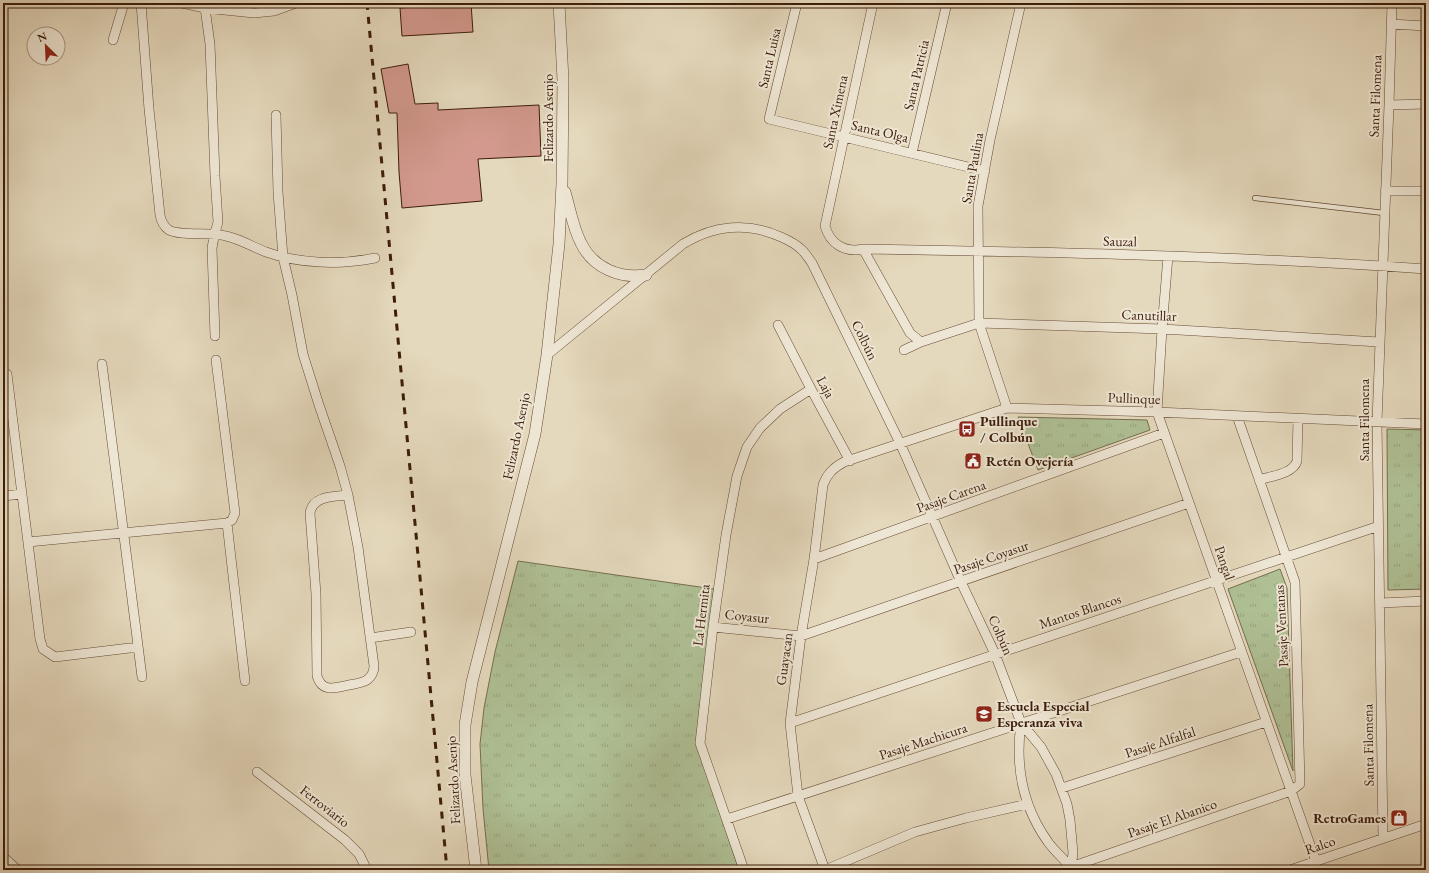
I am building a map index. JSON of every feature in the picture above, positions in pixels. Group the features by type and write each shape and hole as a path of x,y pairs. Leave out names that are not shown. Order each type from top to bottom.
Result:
{"street":[{"path":"113,40 124,3"},
{"path":"141,3 149,109 160,219 166,228 174,232 215,234 238,240 266,252 302,260 330,262 359,261 375,258"},
{"path":"182,3 205,8 246,13 274,11 296,3"},
{"name":"Felizardo Asenjo","path":"476,870 465,776 464,742 472,682 535,434 547,355 559,244 562,184 563,80 559,3"},
{"name":"Santa Luisa","path":"769,119 797,3"},
{"name":"Santa Ximena","path":"825,226 873,3"},
{"name":"Santa Patricia","path":"912,154 947,3"},
{"name":"Santa Paulina","path":"1007,408 979,323 978,206 984,171 1021,3"},
{"name":"Santa Filomena","path":"1383,838 1379,526 1376,422 1392,3"},
{"path":"205,8 210,44 218,222 212,248 215,336"},
{"path":"1391,24 1426,26"},
{"path":"1389,105 1426,104"},
{"path":"276,115 278,192 283,257 303,354 348,495 358,547 374,666 368,679 332,689 321,685 317,676 316,594 310,513 312,506 318,500 348,495"},
{"name":"Santa Olga","path":"769,119 984,171"},
{"path":"562,184 577,235 590,257 604,268 612,272 631,276 646,275"},
{"path":"1385,191 1426,191"},
{"name":"Sauzal","path":"825,226 830,238 839,246 851,250 979,251 1168,256 1426,269"},
{"name":"Colbún","path":"547,355 683,244 698,236 715,230 727,228 751,228 774,234 794,244 802,251 812,263 900,443 961,582 995,654 1021,723 1041,747 1056,774 1067,804 1072,836 1073,853 1068,869"},
{"path":"863,249 910,333 921,342"},
{"name":"Pangal","path":"1168,256 1157,412 1318,866"},
{"name":"Canutillar","path":"904,350 921,342 979,323 1162,329 1379,342"},
{"name":"Laja","path":"778,325 850,461"},
{"path":"28,542 227,523 232,520 235,513 216,360"},
{"path":"102,364 142,677"},
{"path":"7,374 40,639 43,648 55,657 138,647"},
{"name":"La Hermita","path":"744,870 700,743 713,626 735,483 747,447 760,428 780,410 811,389"},
{"name":"Pullinque","path":"850,461 1007,408 1157,412 1426,424"},
{"name":"Pasaje Ventanas","path":"1237,416 1294,582 1300,784 1291,791"},
{"path":"1259,480 1290,470 1294,466 1297,460 1298,419"},
{"name":"Pasaje Carena","path":"814,559 1164,433"},
{"name":"Guayacan","path":"825,870 798,796 790,723 801,636 814,559 823,485 825,478 834,468 844,462 850,461"},
{"path":"3,496 22,494"},
{"name":"Pasaje Coyasur","path":"801,636 1189,504"},
{"path":"227,523 245,681"},
{"name":"Mantos Blancos","path":"790,723 1379,526"},
{"path":"1380,603 1426,601"},
{"name":"Coyasur","path":"713,626 801,636"},
{"path":"370,638 410,632"},
{"name":"Pasaje Machicura","path":"727,819 1241,652"},
{"name":"Pasaje Alfalfal","path":"1062,788 1266,722"},
{"name":"Colbún","path":"1021,723 1019,761 1022,788 1027,804 1041,833 1068,869"},
{"name":"Ferroviario","path":"257,772 345,840 359,854 367,870"},
{"name":"Pasaje El Abanico","path":"1068,869 1291,791"},
{"path":"825,870 915,832 966,818 1027,804"},
{"name":"Ralco","path":"1290,870 1318,866 1383,838 1426,824"},
{"path":"3,858 16,870"}],"lane":[{"path":"1255,198 1384,213"}],"green space":[{"path":"1018,417 1147,420 1150,430 1038,470"},
{"path":"1387,429 1426,430 1426,589 1388,590"},
{"path":"518,561 714,589 696,741 739,870 489,870 483,809 480,744 484,708 495,652"},
{"path":"1280,569 1287,588 1293,771 1228,589"}],"building":[{"path":"471,3 473,32 402,36 400,8"},
{"path":"408,64 415,104 438,103 438,110 539,105 541,156 478,159 482,201 402,208 397,113 389,113 381,69"}],"railway":[{"path":"367,3 447,870"}],"place":[{"name":"Pullinque / Colbún","path":"967,429"},
{"name":"Retén Ovejería","path":"973,461"},
{"name":"Escuela Especial Esperanza viva","path":"984,714"},
{"name":"RetroGames","path":"1399,818"}]}
